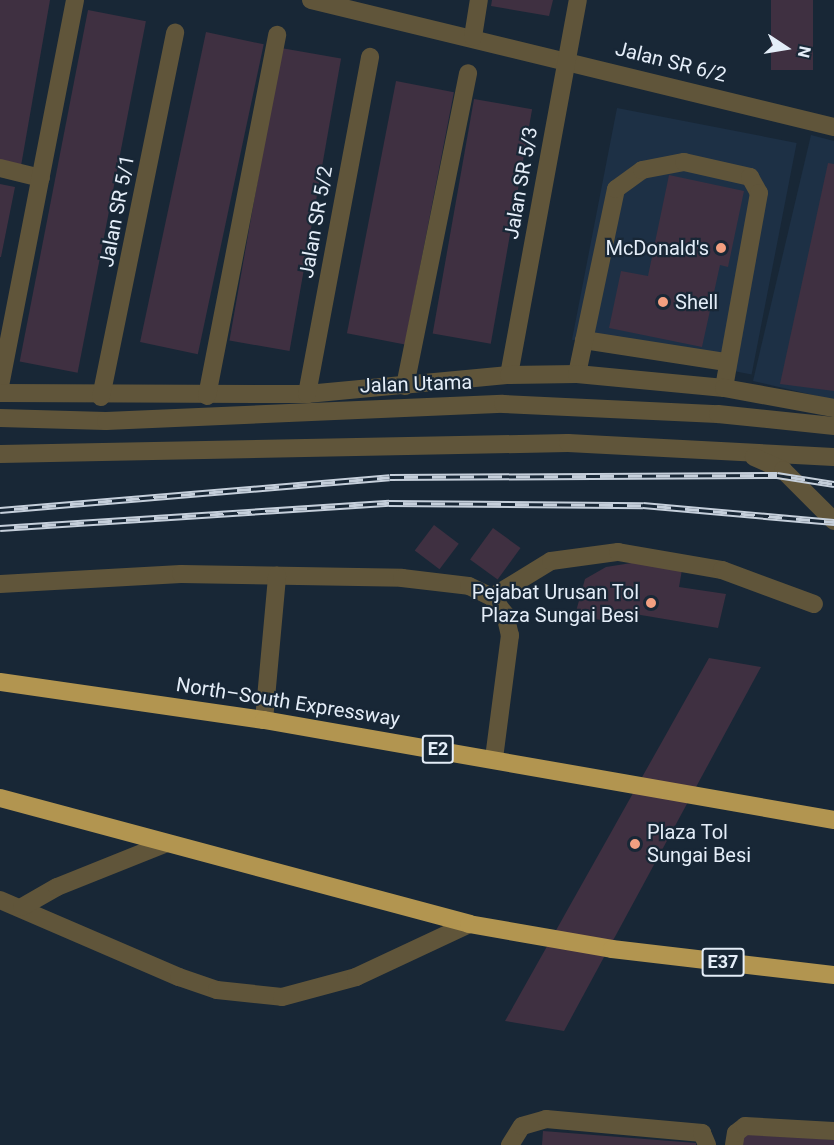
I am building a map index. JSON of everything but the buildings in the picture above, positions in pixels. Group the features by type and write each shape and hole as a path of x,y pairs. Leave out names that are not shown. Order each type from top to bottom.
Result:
{"highway":[{"name":"North–South Expressway","path":"0,682 264,720 494,758 673,793 834,820"},
{"path":"0,798 469,924"},
{"name":"E37","path":"469,924 542,938 834,975"}],"street":[{"path":"0,386 75,0"},
{"name":"Jalan SR 6/2","path":"311,0 378,8 473,37 834,127"},
{"path":"473,37 479,0"},
{"name":"Jalan SR 5/3","path":"509,375 578,0"},
{"name":"Jalan SR 5/1","path":"101,397 175,32"},
{"path":"207,396 277,35"},
{"name":"Jalan SR 5/2","path":"308,394 370,57"},
{"path":"405,386 468,73"},
{"path":"577,374 616,189 642,170 684,162 750,177 759,193 726,362 724,388"},
{"path":"0,168 41,178"},
{"path":"584,340 726,362"},
{"path":"0,393 101,397 308,394 509,375 577,374 724,388 834,408"},
{"name":"Jalan Utama","path":"0,418 106,421 503,404 718,414 834,426"},
{"path":"0,454 568,443 834,457"},
{"path":"744,452 783,470 834,521"},
{"path":"492,597 551,561 618,552 722,570 814,604"},
{"path":"0,584 182,574 437,580 492,597 505,614 510,635 494,758"},
{"path":"264,720 277,576"},
{"path":"22,907 57,886 167,843"},
{"path":"0,900 22,907 189,981 244,995 282,997 356,977 469,924"},
{"path":"510,1145 522,1126 546,1119 702,1133 707,1145"},
{"path":"735,1145 736,1133 745,1126 834,1131"}],"shaded area":[{"path":"617,108 797,143 752,375 572,340"},
{"path":"811,135 834,141 834,400 753,381"}],"railway":[{"path":"0,510 390,477 777,475 834,484"},
{"path":"0,528 389,503 643,505 834,522"}],"place":[{"name":"McDonald's","path":"721,248"},
{"name":"Shell","path":"663,302"},
{"name":"Pejabat Urusan Tol Plaza Sungai Besi","path":"651,603"},
{"name":"Plaza Tol Sungai Besi","path":"635,844"}]}
